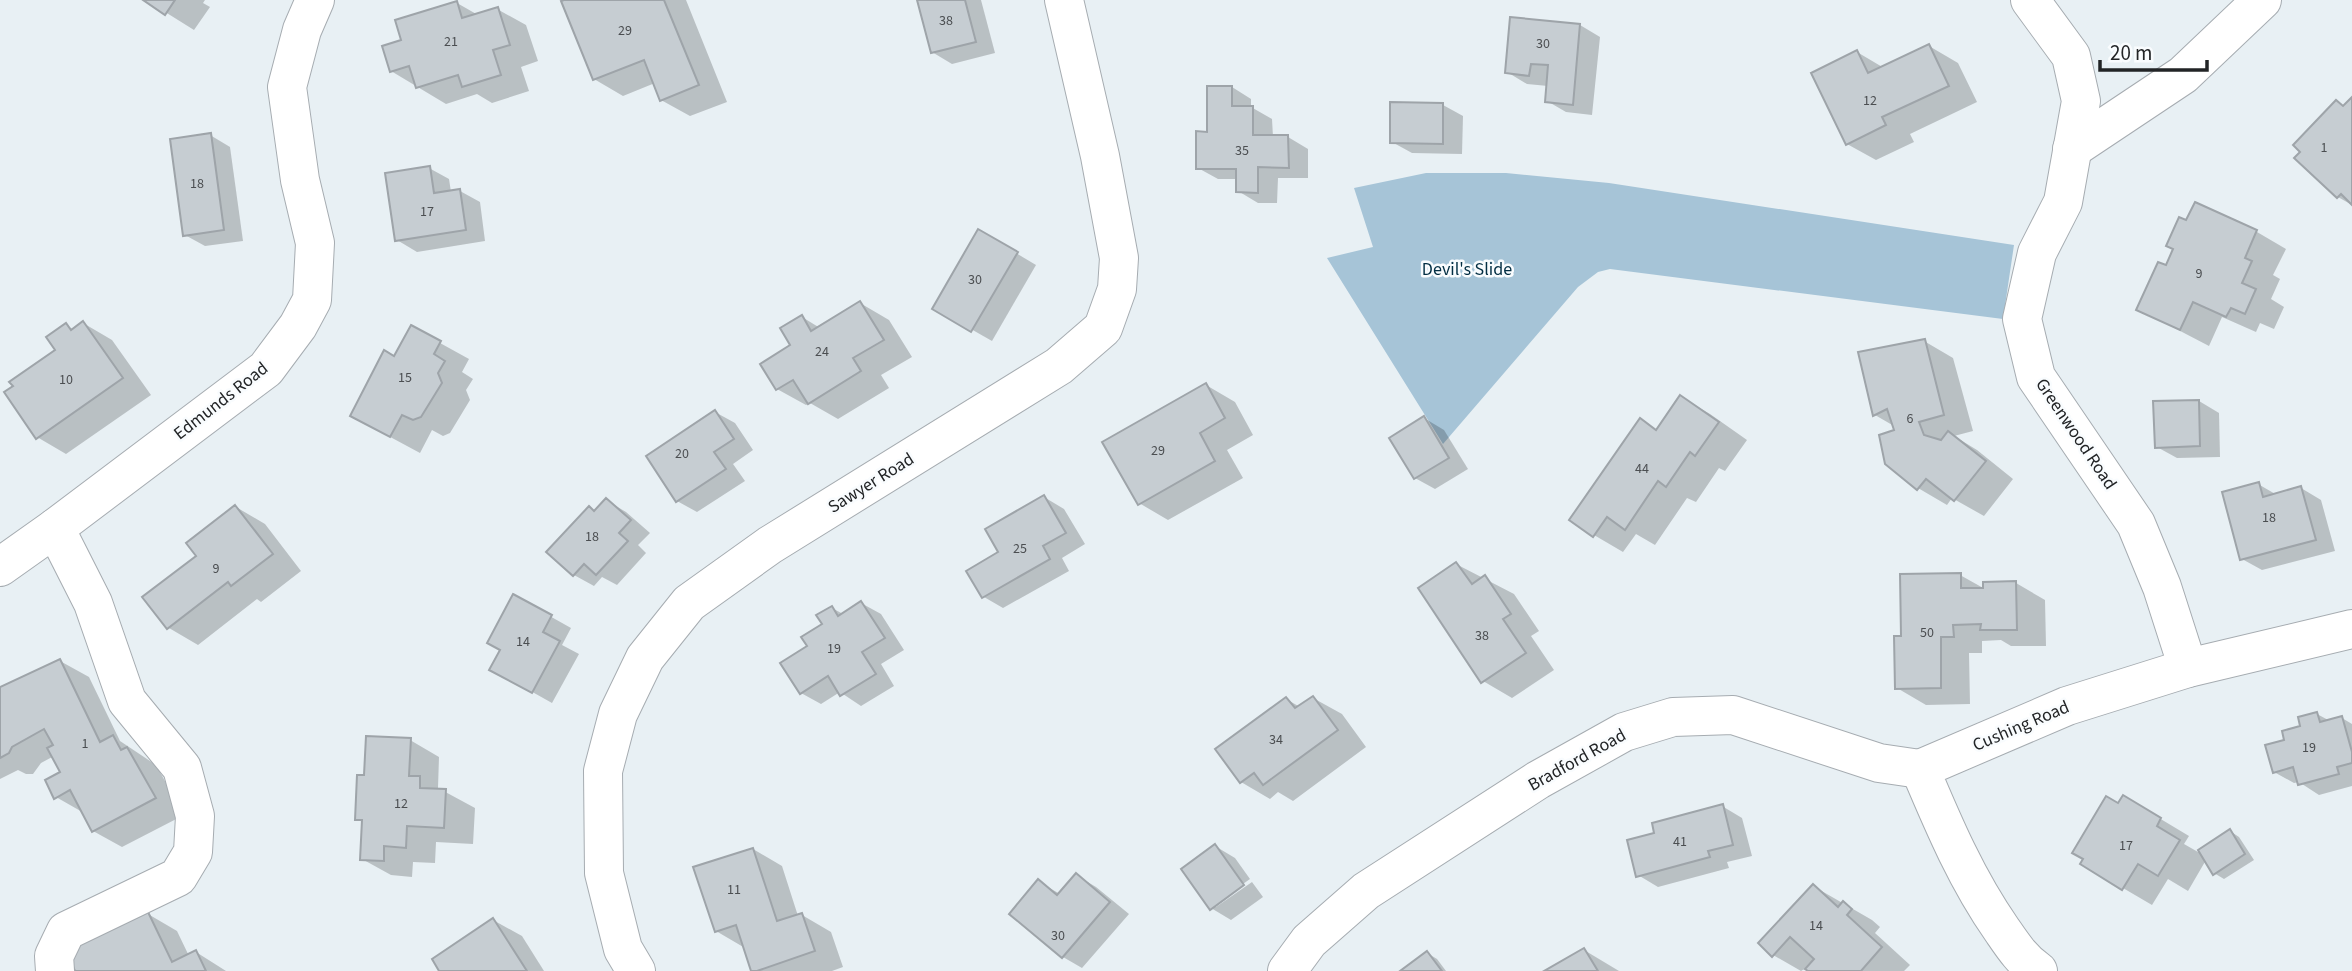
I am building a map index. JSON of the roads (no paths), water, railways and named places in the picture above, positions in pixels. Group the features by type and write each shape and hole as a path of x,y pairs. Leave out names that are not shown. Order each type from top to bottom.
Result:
{"street":[{"name":"Edmunds Road","path":"0,567 266,369 298,326 312,300 315,243 300,180 287,86 302,30 315,0"},
{"name":"Sawyer Road","path":"636,971 624,949 604,873 603,771 618,714 645,658 689,603 770,545 1059,366 1103,328 1117,289 1119,258 1100,156 1064,0"},
{"name":"Greenwood Road","path":"2030,0 2071,56 2081,101 2063,202 2037,253 2022,319 2036,377 2136,524 2162,587 2188,668"},
{"path":"2072,149 2183,75 2262,0"},
{"path":"55,528 93,603 127,701 182,768 195,816 193,852 178,877 66,931 54,957 55,971"},
{"name":"Cushing Road","path":"1920,769 2067,706 2188,668 2352,629"},
{"name":"Bradford Road","path":"1287,971 1309,941 1366,891 1538,780 1624,732 1673,717 1732,715 1879,763 1920,769"},
{"path":"1920,769 1952,846 1985,905 2024,961 2038,971"}],"park label":[{"name":"Devil's Slide","path":"1467,269"}]}
